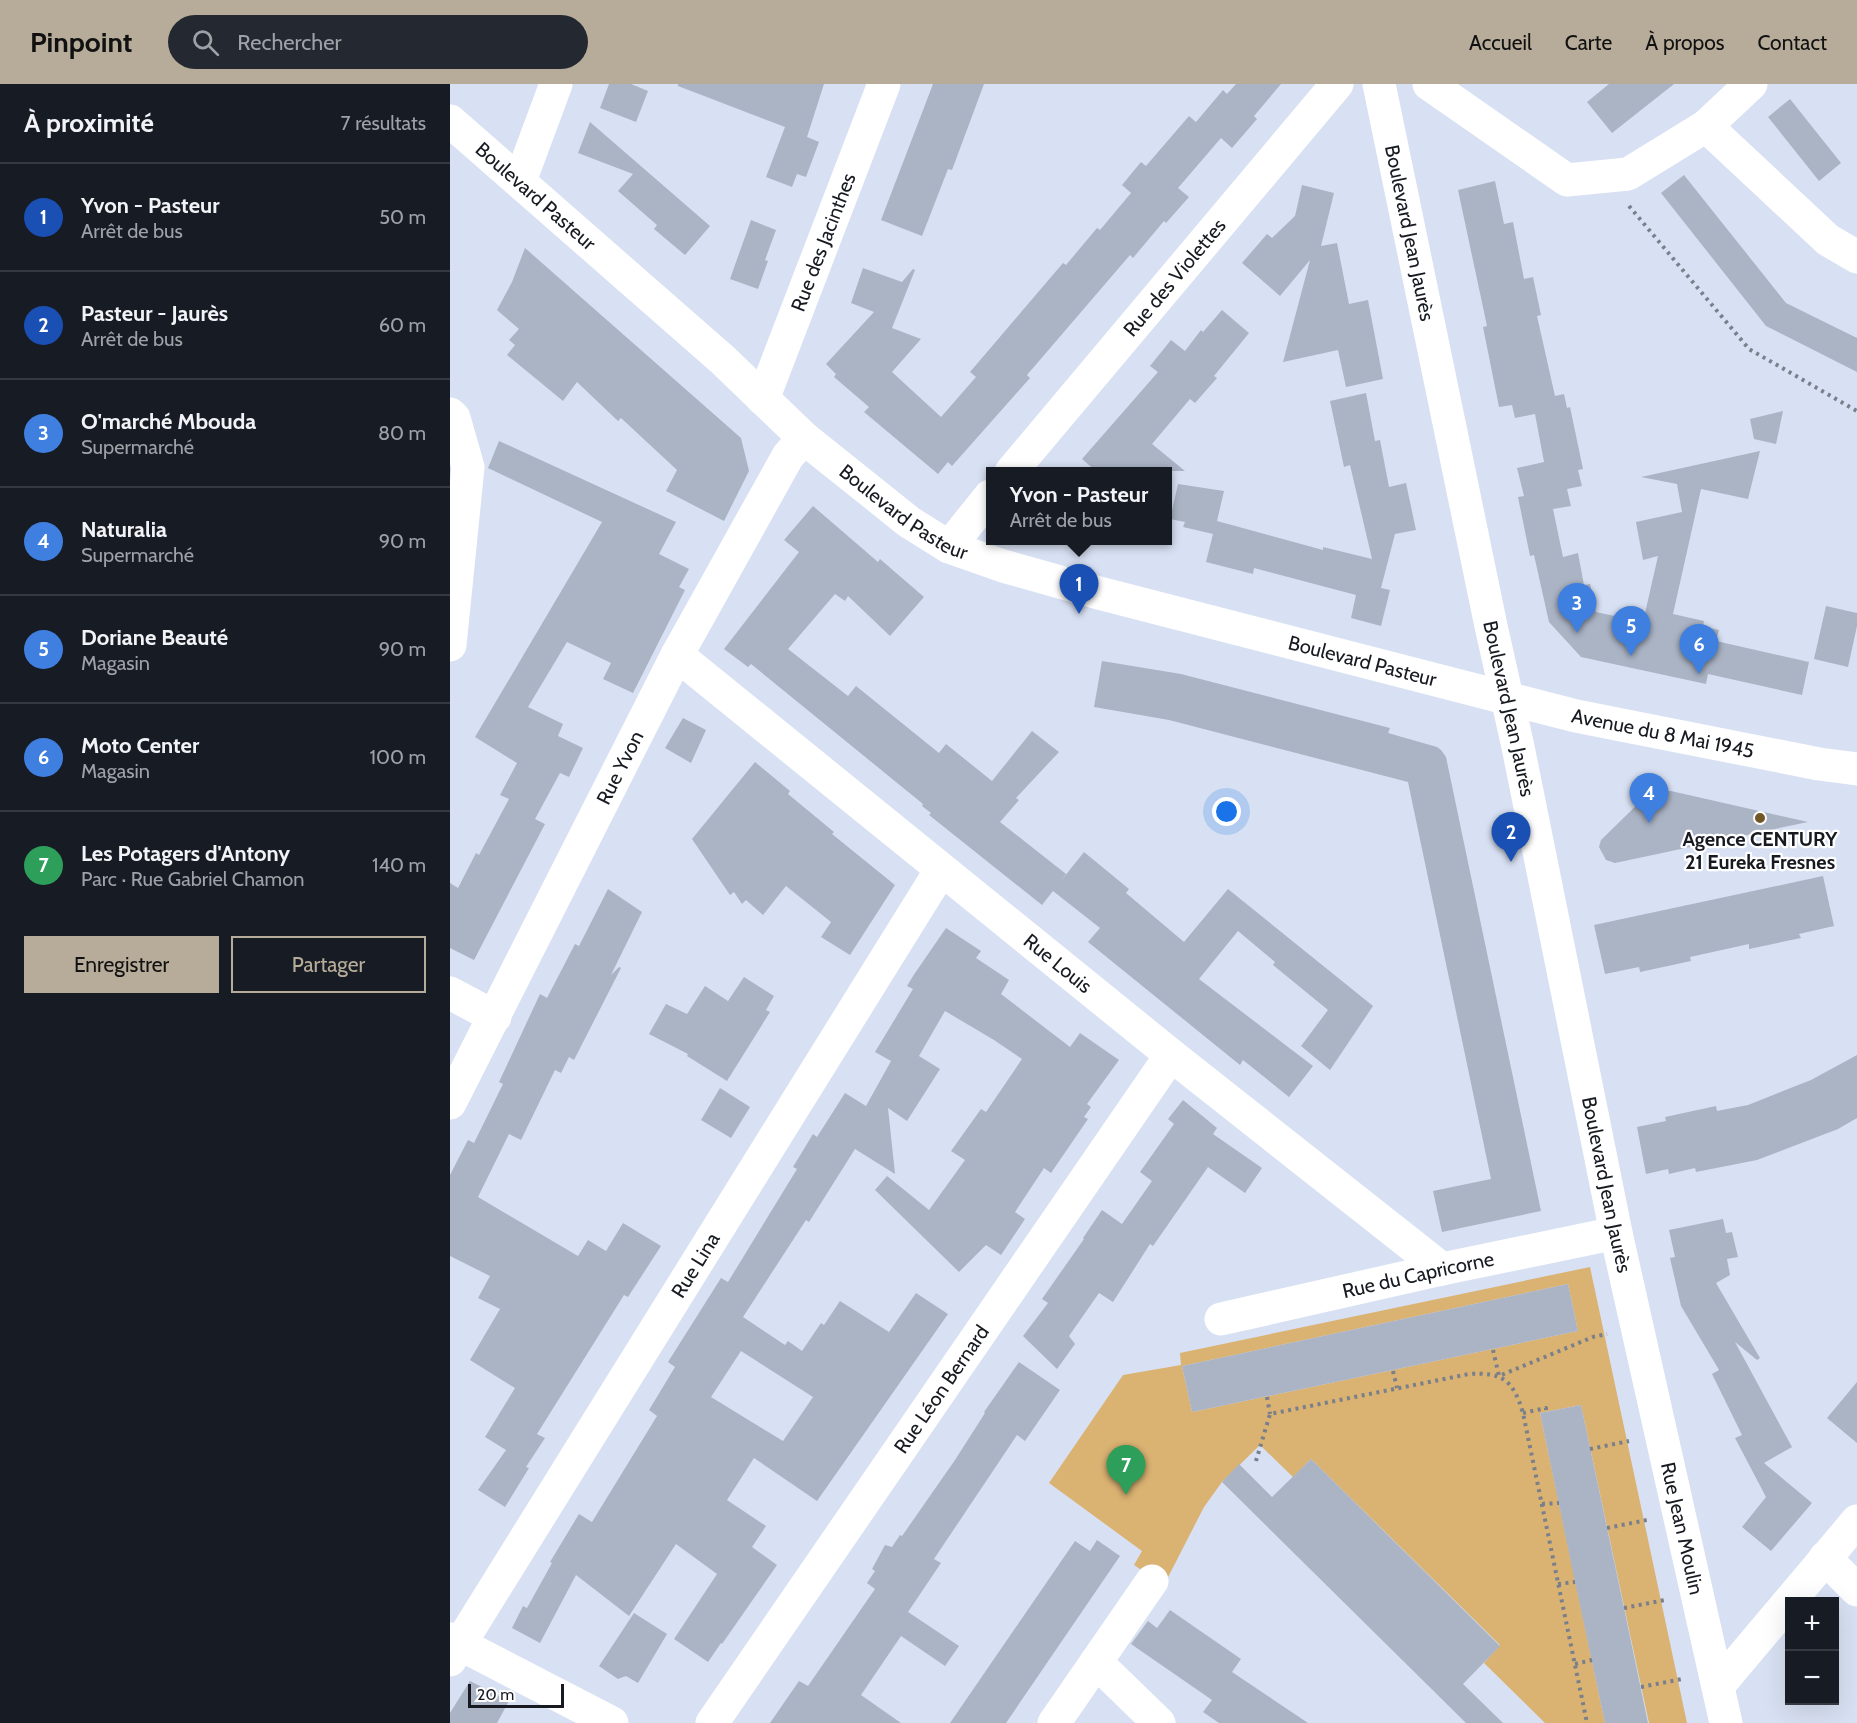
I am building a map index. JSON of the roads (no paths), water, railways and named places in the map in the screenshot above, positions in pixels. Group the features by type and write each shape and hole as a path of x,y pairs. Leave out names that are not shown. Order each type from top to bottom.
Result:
{"street":[{"path":"520,181 556,84"},
{"name":"Rue des Jacinthes","path":"763,399 884,84"},
{"name":"Rue des Violettes","path":"1014,467 1336,84"},
{"name":"Boulevard Jean Jaurès","path":"1379,84 1638,1331"},
{"path":"1429,84 1567,180 1628,174 1706,126 1751,84"},
{"name":"Boulevard Pasteur","path":"450,120 723,360 804,438 909,522 949,547 1003,566 1099,593 1507,698"},
{"path":"1706,126 1828,240 1857,256"},
{"path":"450,414 454,418 468,467 450,645"},
{"name":"Rue Yvon","path":"450,1103 677,655 788,456 804,438"},
{"path":"949,547 986,501"},
{"name":"Rue Louis","path":"677,655 1171,1055 1442,1269"},
{"name":"Avenue du 8 Mai 1945","path":"1507,698 1576,716 1819,764 1857,769"},
{"name":"Avenue du 8 Mai 1945","path":"1819,764 1857,782"},
{"name":"Rue Lina","path":"453,1647 941,870"},
{"path":"450,993 495,1017"},
{"name":"Rue Léon Bernard","path":"712,1723 1171,1055"},
{"name":"Rue du Capricorne","path":"1221,1319 1442,1269 1616,1233"},
{"name":"Rue Jean Moulin","path":"1638,1331 1726,1723"},
{"path":"1716,1680 1857,1521"},
{"path":"1825,1558 1857,1590"},
{"path":"1054,1723 1152,1581"},
{"path":"453,1647 612,1723"},
{"path":"1096,1662 1159,1723"}],"place":[{"name":"Yvon - Pasteur","path":"1079,614"},
{"name":"O'marché Mbouda","path":"1577,633"},
{"name":"Doriane Beauté","path":"1631,656"},
{"name":"Moto Center","path":"1699,674"},
{"name":"Agence CENTURY 21 Eureka Fresnes","path":"1760,818"},
{"name":"Naturalia","path":"1649,823"},
{"name":"Pasteur - Jaurès","path":"1511,862"},
{"name":"Les Potagers d'Antony","path":"1126,1495"}]}
